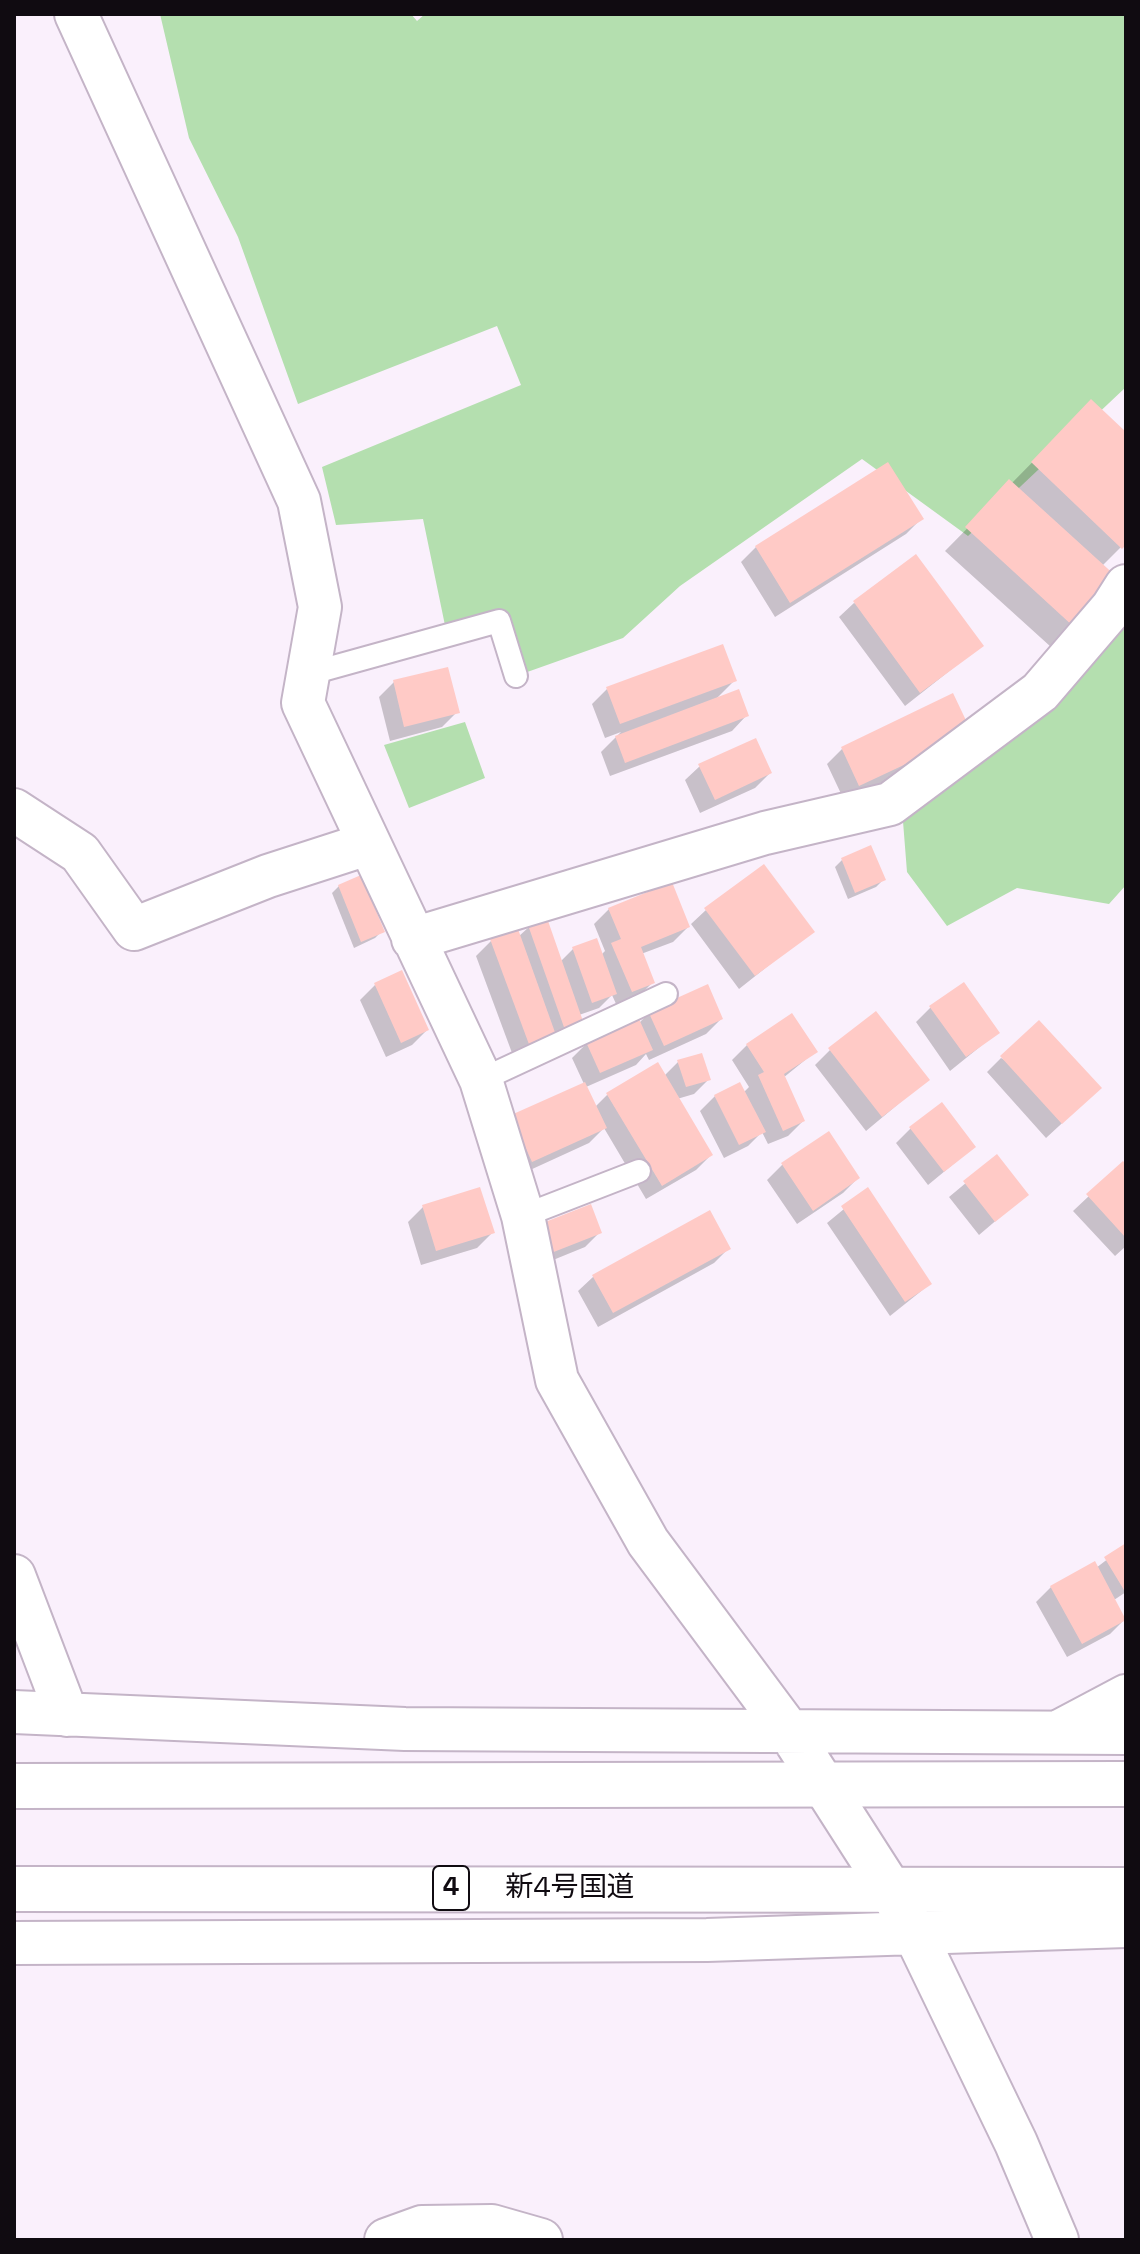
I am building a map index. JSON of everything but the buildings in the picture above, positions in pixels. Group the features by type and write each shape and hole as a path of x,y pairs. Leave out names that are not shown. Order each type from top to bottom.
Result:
{"highway":[{"path":"14,1786 1126,1784"},
{"name":"新4号国道","path":"14,1889 889,1887 1126,1890"}],"street":[{"path":"76,14 299,501 320,607 303,703 481,1080 523,1216 557,1380 648,1542 827,1785 889,1887 915,1934 1016,2143 1057,2240"},
{"path":"413,939 765,833 890,804 1040,692 1121,607"},
{"path":"14,810 80,853 134,929 268,876 367,844"},
{"path":"14,1576 67,1715"},
{"path":"1059,1732 1126,1696"},
{"path":"14,1712 405,1729 766,1730 791,1734 1126,1733"},
{"path":"14,1943 692,1940 1126,1926"},
{"path":"386,2240 422,2227 492,2226 541,2240"}],"lane":[{"path":"308,674 499,621 516,676"},
{"path":"481,1080 666,994"},
{"path":"523,1216 639,1171"}],"green space":[{"path":"160,14 411,14 417,21 425,14 1126,14 1126,387 968,536 862,459 680,586 623,638 516,676 498,621 447,635 423,519 336,525 322,467 521,385 497,326 298,404 238,237 189,138"},
{"path":"1126,601 1126,885 1109,904 1017,888 947,926 907,872 901,796"},
{"path":"465,722 485,778 409,808 384,745"}]}
